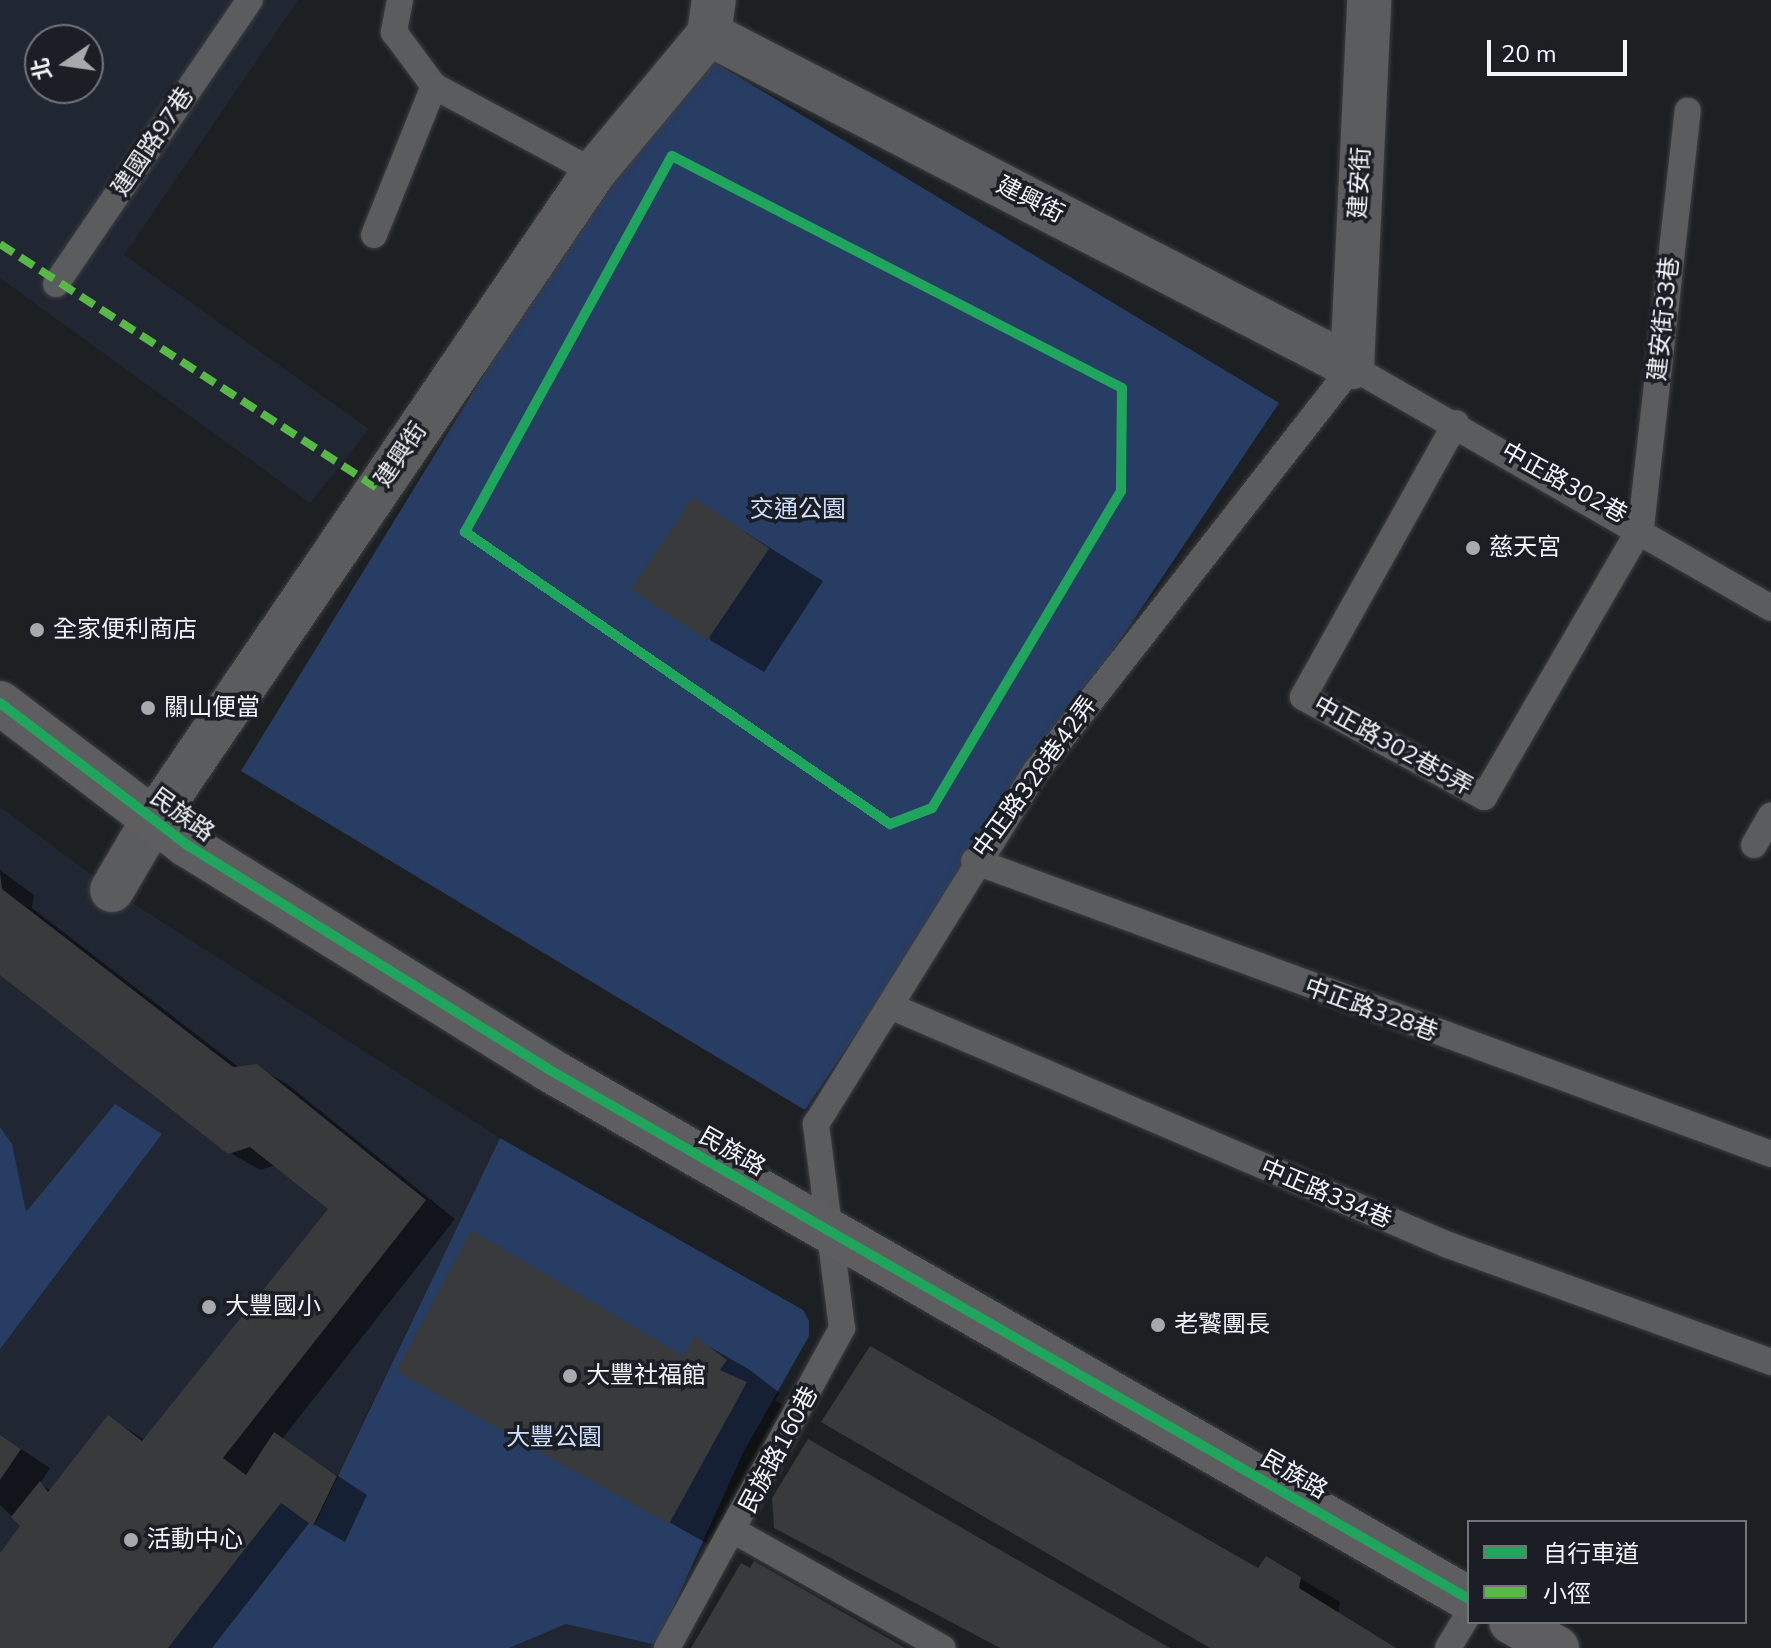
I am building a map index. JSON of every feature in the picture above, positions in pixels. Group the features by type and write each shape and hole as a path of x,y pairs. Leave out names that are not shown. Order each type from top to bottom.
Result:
{"street":[{"name":"建安街","path":"1352,367 1369,0"},
{"name":"建興街","path":"112,890 153,820 594,172 711,17 1352,367"},
{"name":"民族路","path":"0,703 153,820 548,1069 1467,1598"},
{"path":"1515,1624 1557,1648"}],"lane":[{"name":"建國路97巷","path":"56,284 250,0"},
{"path":"400,0 394,32 434,86 594,172"},
{"path":"374,235 434,86"},
{"name":"建安街33巷","path":"1641,527 1688,111"},
{"name":"中正路302巷","path":"1352,367 1641,527 1771,608"},
{"name":"中正路328巷42弄","path":"830,1232 816,1124 890,1006 974,861 1036,771 1352,367"},
{"name":"中正路302巷5弄","path":"1456,423 1303,697 1484,797 1641,527"},
{"path":"1754,845 1771,815"},
{"name":"中正路328巷","path":"974,861 1771,1154"},
{"name":"中正路334巷","path":"890,1006 1448,1245 1771,1362"},
{"name":"民族路160巷","path":"830,1232 842,1328 736,1532 943,1648"},
{"path":"667,1648 736,1532"},
{"path":"1448,1648 1467,1616"}],"shaded area":[{"path":"0,0 298,0 124,255 369,429 310,503 0,278"},
{"name":"大豐國小","path":"0,807 112,890 500,1138 313,1526 281,1503 168,1648 0,1648"},
{"path":"566,1624 668,1648 509,1648"}],"green space":[{"name":"交通公園","path":"704,56 1279,403 805,1110 241,771 625,144"},
{"path":"115,1104 162,1134 0,1349 0,1127 12,1144 26,1212"},
{"name":"大豐公園","path":"500,1138 803,1310 809,1321 809,1336 743,1453 656,1645 566,1624 509,1648 168,1648 281,1503 314,1526"}],"building":[{"path":"693,497 769,548 707,640 631,589"},
{"path":"0,873 2,889 233,1067 257,1064 426,1200 223,1458 246,1475 274,1432 337,1476 313,1526 281,1503 168,1648 0,1648 0,1553 20,1526 11,1517 40,1481 48,1492 108,1415 142,1441 328,1209 250,1147 228,1154 0,975"},
{"name":"大豐社福館","path":"471,1230 683,1356 695,1336 727,1360 720,1370 747,1382 669,1524 396,1371"},
{"path":"870,1346 1258,1568 1266,1556 1301,1577 1299,1588 1396,1648 1210,1648 821,1422"},
{"path":"0,1435 21,1449 0,1480"},
{"path":"808,1439 1170,1648 1000,1648 774,1528 772,1498"},
{"path":"754,1561 905,1648 691,1648 741,1563 750,1568"}],"marked path":[{"path":"0,244 378,489"}],"cycle path":[{"path":"672,156 1122,388 1121,491 932,808 890,824 465,532 672,156"},
{"path":"0,703 187,845 548,1069 1467,1598"}],"place":[{"name":"慈天宮","path":"1473,548"},
{"name":"全家便利商店","path":"37,630"},
{"name":"關山便當","path":"148,708"},
{"name":"大豐國小","path":"209,1307"},
{"name":"老饕團長","path":"1158,1325"},
{"name":"大豐社福館","path":"570,1376"},
{"name":"活動中心","path":"131,1540"}]}
